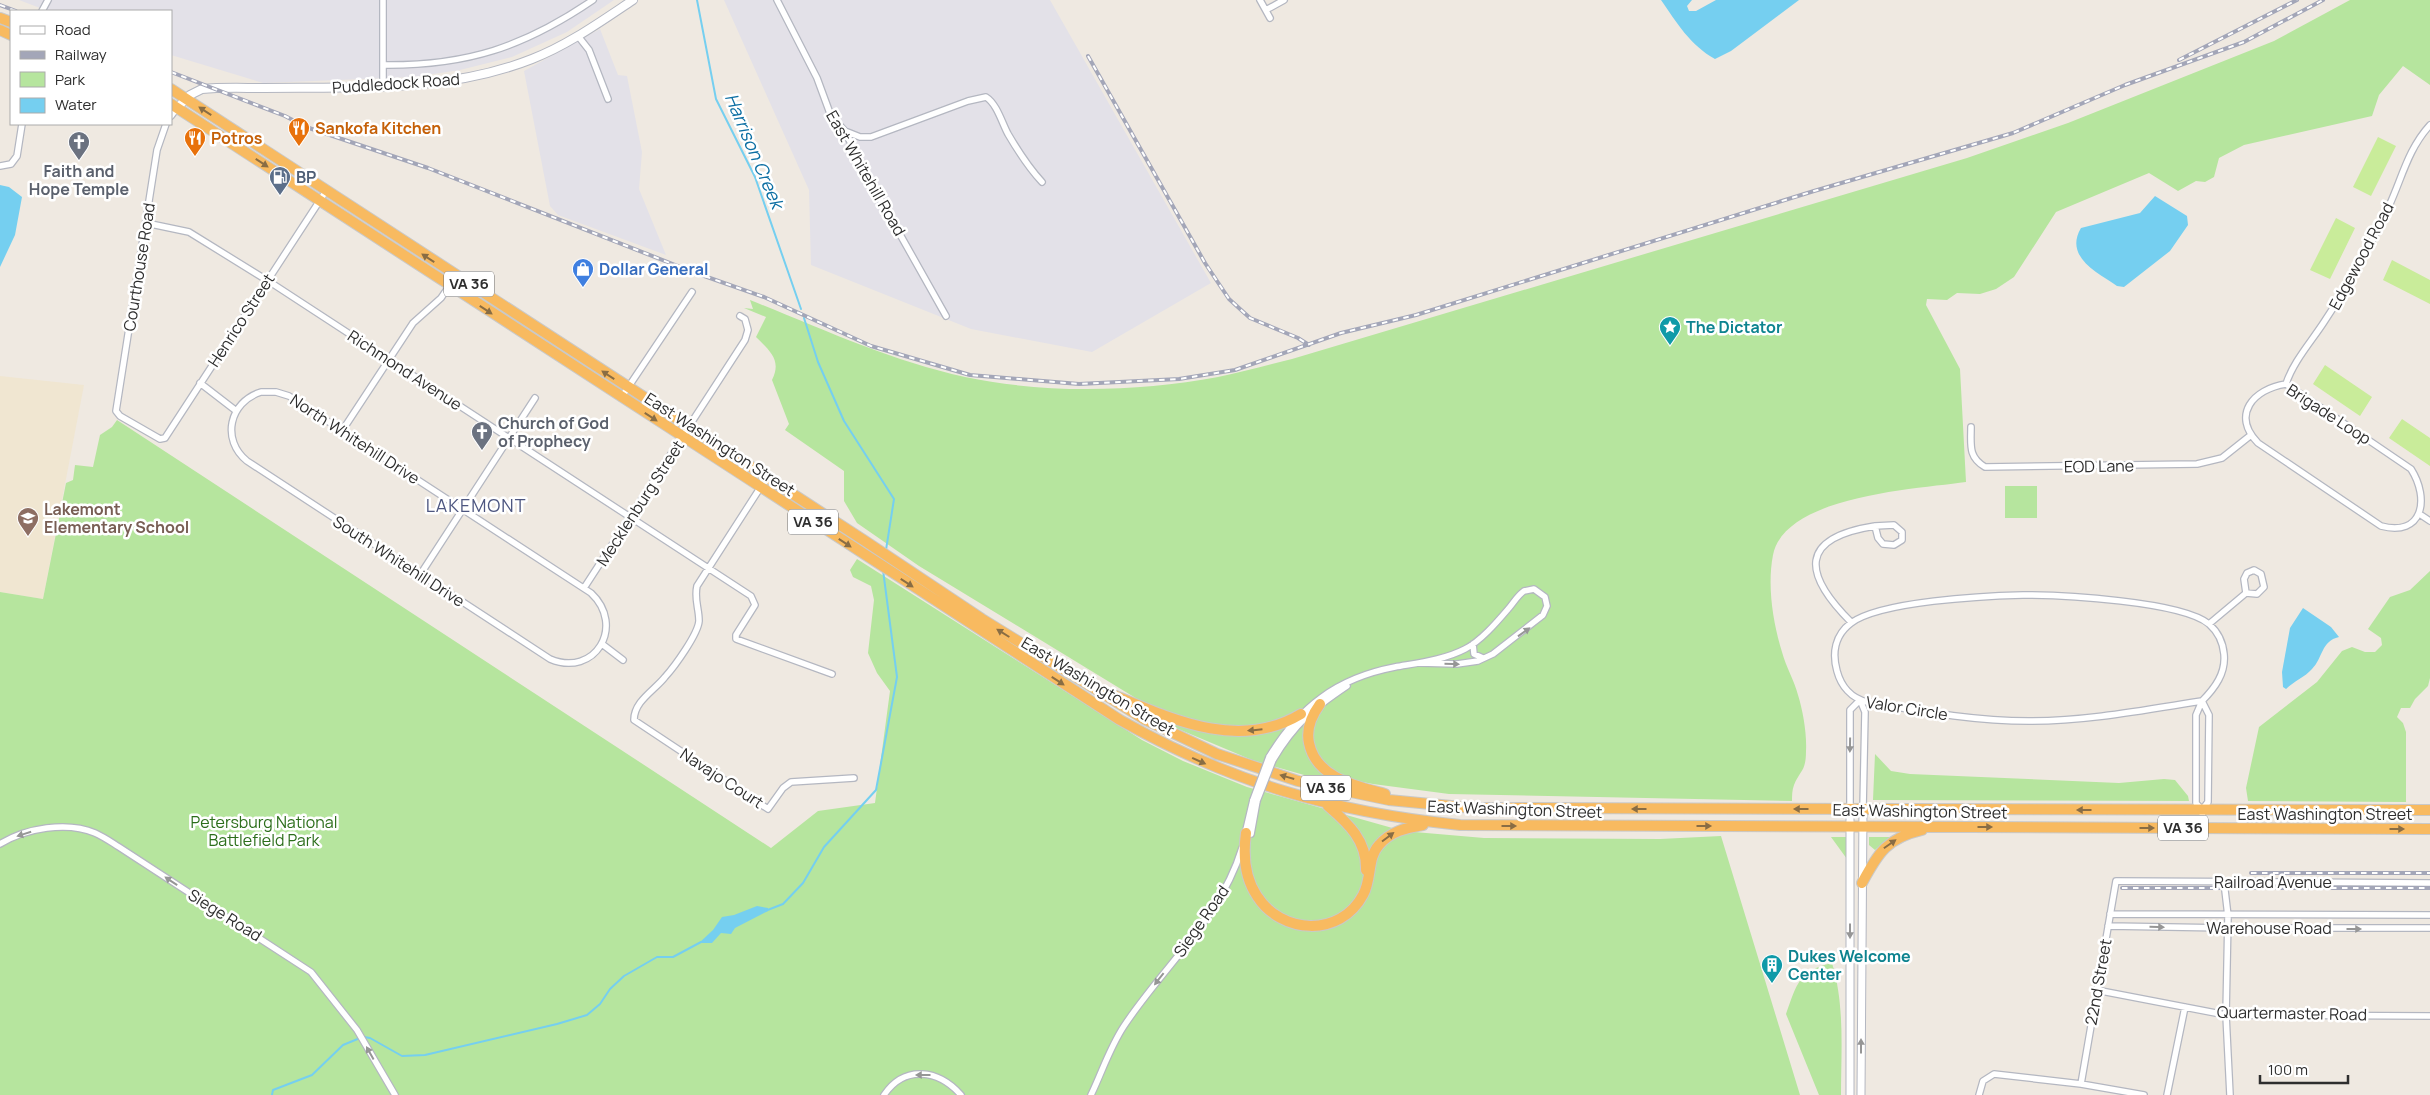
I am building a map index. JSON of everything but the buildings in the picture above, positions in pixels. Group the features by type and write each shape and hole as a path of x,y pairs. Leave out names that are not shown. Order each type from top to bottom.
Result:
{"highway":[{"name":"East Washington Street","path":"172,91 1079,681 1164,730 1239,762 1324,787 1422,804 1512,809 2430,810"},
{"name":"East Washington Street","path":"173,109 319,201 1082,697 1157,741 1240,778 1325,804 1378,815 1438,823 1492,826 2430,829"},
{"path":"1079,681 1162,716 1217,730 1264,729 1289,721 1301,714"},
{"path":"1320,704 1311,720 1308,738 1312,755 1321,767 1334,776 1352,784 1422,804"},
{"path":"1248,834 1249,858 1253,877 1260,893 1269,905 1284,916 1299,921 1318,921 1334,917 1346,909 1357,896 1362,886 1366,866 1364,850 1356,833 1325,804"},
{"path":"1248,834 1246,866 1252,886 1261,902 1272,913 1286,921 1314,926 1338,919 1358,903 1366,888 1374,852 1385,838 1405,828 1438,823"},
{"path":"1862,882 1875,857 1887,845 1898,838 1936,827"}],"main road":[{"name":"Puddledock Road","path":"173,109 197,91 212,88 383,86 449,82 490,73 533,59 578,36 632,0"}],"street":[{"path":"383,0 383,86"},
{"path":"383,65 434,64 466,58 508,46 550,27 593,0"},
{"name":"East Whitehill Road","path":"777,0 817,78 831,116 845,131 862,167 946,316"},
{"path":"1260,0 1270,18"},
{"path":"1266,10 1284,0"},
{"path":"578,36 589,50 608,99"},
{"path":"845,131 860,137 871,137 968,101 986,97 992,102 1008,134 1028,165 1042,182"},
{"path":"0,166 11,164 17,156 22,125"},
{"name":"Courthouse Road","path":"163,439 128,421 116,411 157,150 166,125"},
{"name":"Edgewood Road","path":"2286,384 2290,372 2331,312 2351,277 2389,206 2412,150 2430,125"},
{"name":"Henrico Street","path":"163,439 326,191"},
{"name":"Richmond Avenue","path":"146,223 189,232 268,281 630,517 755,601 755,605 736,635 736,639 832,674"},
{"path":"342,431 413,322 435,305 456,276"},
{"path":"621,398 692,292"},
{"name":"Mecklenburg Street","path":"584,588 745,340 747,325 745,319 740,316"},
{"path":"200,383 235,410"},
{"name":"Brigade Loop","path":"2251,436 2247,425 2251,402 2268,387 2286,384 2411,470 2424,486 2426,504 2421,515"},
{"name":"North Whitehill Drive","path":"235,410 242,402 254,394 276,392 289,396 584,588 597,599 604,612 607,627 602,644"},
{"path":"420,575 535,398"},
{"name":"South Whitehill Drive","path":"235,410 231,425 232,439 242,457 420,575 557,662 570,663 586,659 602,644"},
{"name":"EOD Lane","path":"1971,427 1971,455 1976,462 1985,467 2197,464 2222,458 2251,436"},
{"path":"2251,436 2258,443 2382,526 2394,529 2402,528 2412,524 2421,515 2430,521"},
{"path":"707,568 767,477"},
{"path":"1875,526 1878,538 1883,544 1894,545 1902,540 1902,532 1898,527 1875,526 1848,532 1834,538 1821,548 1816,559 1816,573 1822,588 1852,622 1872,614 1943,600 1977,596 2036,595 2124,602 2193,616 2209,624 2222,643 2224,658 2219,679 2202,701 2196,715 2196,803 2202,810 2203,828"},
{"name":"Navajo Court","path":"707,568 695,594 698,617 696,631 672,668 663,680 648,694 634,715 635,723 768,809 791,782 854,778"},
{"path":"2250,571 2258,572 2264,578 2263,590 2252,595 2246,593 2244,576 2250,571"},
{"name":"Siege Road","path":"1091,1095 1106,1060 1124,1026 1220,899 1248,834 1255,800 1271,758 1301,714 1328,692 1355,680 1386,669 1419,663 1457,652 1473,644 1524,591 1534,589 1546,597 1547,606 1542,616 1521,634 1483,658 1457,664 1419,663"},
{"path":"2209,624 2246,593"},
{"name":"Valor Circle","path":"1852,622 1837,641 1834,654 1842,682 1847,690 1860,700 1962,716 2029,721 2096,718 2202,701"},
{"path":"602,644 623,660"},
{"path":"1473,644 1474,654 1483,658"},
{"name":"Siege Road","path":"1271,758 1292,731 1320,704 1355,680"},
{"path":"1850,1095 1850,710 1860,700 1865,712 1862,826 1861,1095"},
{"path":"2202,701 2209,715 2208,802 2202,810"},
{"name":"Siege Road","path":"0,844 11,838 35,831 58,828 88,831 119,847 311,972 357,1030 395,1095"},
{"name":"Railroad Avenue","path":"2116,881 2430,883"},
{"name":"22nd Street","path":"2081,1084 2116,881"},
{"path":"2224,882 2228,916 2226,1015 2230,1095"},
{"path":"1850,908 1862,907"},
{"name":"Warehouse Road","path":"2110,914 2228,916 2430,914"},
{"name":"Warehouse Road","path":"2108,926 2430,928"},
{"name":"Quartermaster Road","path":"2096,990 2226,1015 2430,1016"},
{"path":"2166,1095 2185,1007"},
{"path":"884,1095 899,1080 921,1074 944,1079 961,1095"},
{"path":"1979,1095 1981,1085 1988,1077 2001,1075 2081,1084 2144,1095"}],"shaded area":[{"path":"19,0 614,0 567,32 512,57 460,70 414,77 263,83 172,55 172,10 45,10"},
{"path":"724,0 1050,0 1211,283 1092,352 971,329 811,265 809,190"},
{"path":"600,29 618,75 627,76 642,152 639,189 666,255 558,215 550,206 524,71"},
{"name":"Lakemont Elementary School","path":"0,376 84,385 43,599 0,592"}],"green space":[{"path":"2350,0 2430,0 2430,85 2403,66 2379,95 2372,116 2244,145 2219,158 2214,177 2205,182 2196,181 2178,191 2149,173 2056,212 2014,277 1996,289 1980,294 1957,293 1947,300 1927,299 1926,305 1960,369 1966,482 1887,492 1827,507 1801,519 1783,535 1773,555 1771,567 1772,604 1779,641 1802,708 1806,744 1805,763 1793,787 1792,801 1449,794 1373,784 1327,775 1329,779 1325,781 1252,760 1157,720 1152,708 919,566 857,523 844,501 844,471 785,430 789,424 772,380 776,367 775,361 770,351 756,337 766,317 744,308 753,309 750,300 856,343 910,362 965,377 996,382 1027,386 1091,389 1155,386 1218,377 1292,359 1967,158 2068,123 2274,41"},
{"path":"2378,137 2396,146 2371,196 2353,187"},
{"path":"2336,218 2355,228 2330,279 2310,270"},
{"path":"2392,260 2430,280 2430,304 2383,280"},
{"path":"2325,365 2372,397 2360,416 2313,384"},
{"path":"2402,419 2430,438 2430,466 2389,438"},
{"name":"Petersburg National Battlefield Park","path":"117,420 771,848 818,811 875,803 890,691 877,673 868,653 874,600 871,586 853,577 850,570 857,559 1142,740 1183,761 1247,787 1403,831 1484,838 1660,839 1721,836 1800,1095 0,1095 0,592 43,599 66,483 73,480 75,465 93,467 100,435 112,427"},
{"path":"2005,486 2037,486 2037,518 2005,518"},
{"path":"2430,571 2430,678 2428,686 2415,699 2410,708 2401,708 2397,717 2403,723 2406,732 2406,802 2248,801 2246,788 2259,727 2317,682 2342,651 2352,647 2365,652 2375,652 2382,645 2381,638 2368,629 2390,597 2410,590"},
{"path":"1875,754 1891,771 1910,774 2119,783 2164,779 2175,780 2188,796 2189,801 1873,800"},
{"path":"1831,837 1847,837 1847,859"},
{"path":"1869,837 1890,837 1875,850 1869,845"},
{"path":"1832,963 1841,1012 1841,1095 1819,1095 1786,1014 1800,980 1812,970"}],"water":[{"path":"1661,0 1692,0 1687,6 1689,11 1696,11 1716,0 1799,0 1731,51 1715,59 1691,40"},
{"path":"0,185 9,187 22,197 15,235 0,267"},
{"path":"2155,196 2187,216 2188,225 2170,251 2124,287 2117,286 2092,269 2080,255 2077,247 2077,238 2081,228 2140,213"},
{"path":"2303,608 2331,627 2339,637 2333,639 2325,646 2316,665 2309,672 2286,689 2283,687 2282,672 2290,628"},
{"path":"757,906 768,908 768,911 735,928 731,934 721,933 712,943 699,943 713,930 722,917 734,915"}],"waterway":[{"name":"Harrison Creek","path":"697,0 716,99 755,177 801,309"},
{"name":"Harrison Creek","path":"804,318 818,362 844,421 894,499 886,550"},
{"name":"Harrison Creek","path":"765,911 783,904 803,883 824,847 876,790 897,677 883,570"},
{"path":"364,1037 370,1038 402,1056 425,1055 557,1024 587,1015 600,1004 610,989 624,976 657,957 673,957 701,942"},
{"path":"272,1095 273,1090 312,1075 343,1045 360,1038"}],"railway":[{"path":"2179,60 2297,0"},
{"path":"172,72 285,116 306,127 428,168 693,272 764,297 871,346 970,375 1079,384 1179,379 1235,370 1341,333 1416,315 1814,191 2013,133 2125,85 2244,42 2323,0"},
{"path":"0,5 13,10"},
{"path":"1088,56 1205,263 1229,299 1250,318 1298,338 1309,345"},
{"path":"2251,873 2430,873"},
{"path":"2122,888 2430,888"}],"place":[{"name":"Sankofa Kitchen","path":"299,147"},
{"name":"Potros","path":"195,157"},
{"name":"Faith and Hope Temple","path":"79,161"},
{"name":"BP","path":"280,196"},
{"name":"Dollar General","path":"583,288"},
{"name":"The Dictator","path":"1670,346"},
{"name":"Church of God of Prophecy","path":"482,451"},
{"name":"Lakemont Elementary School","path":"28,537"},
{"name":"Dukes Welcome Center","path":"1772,984"}],"district":[{"name":"LAKEMONT","path":"476,506"}]}
